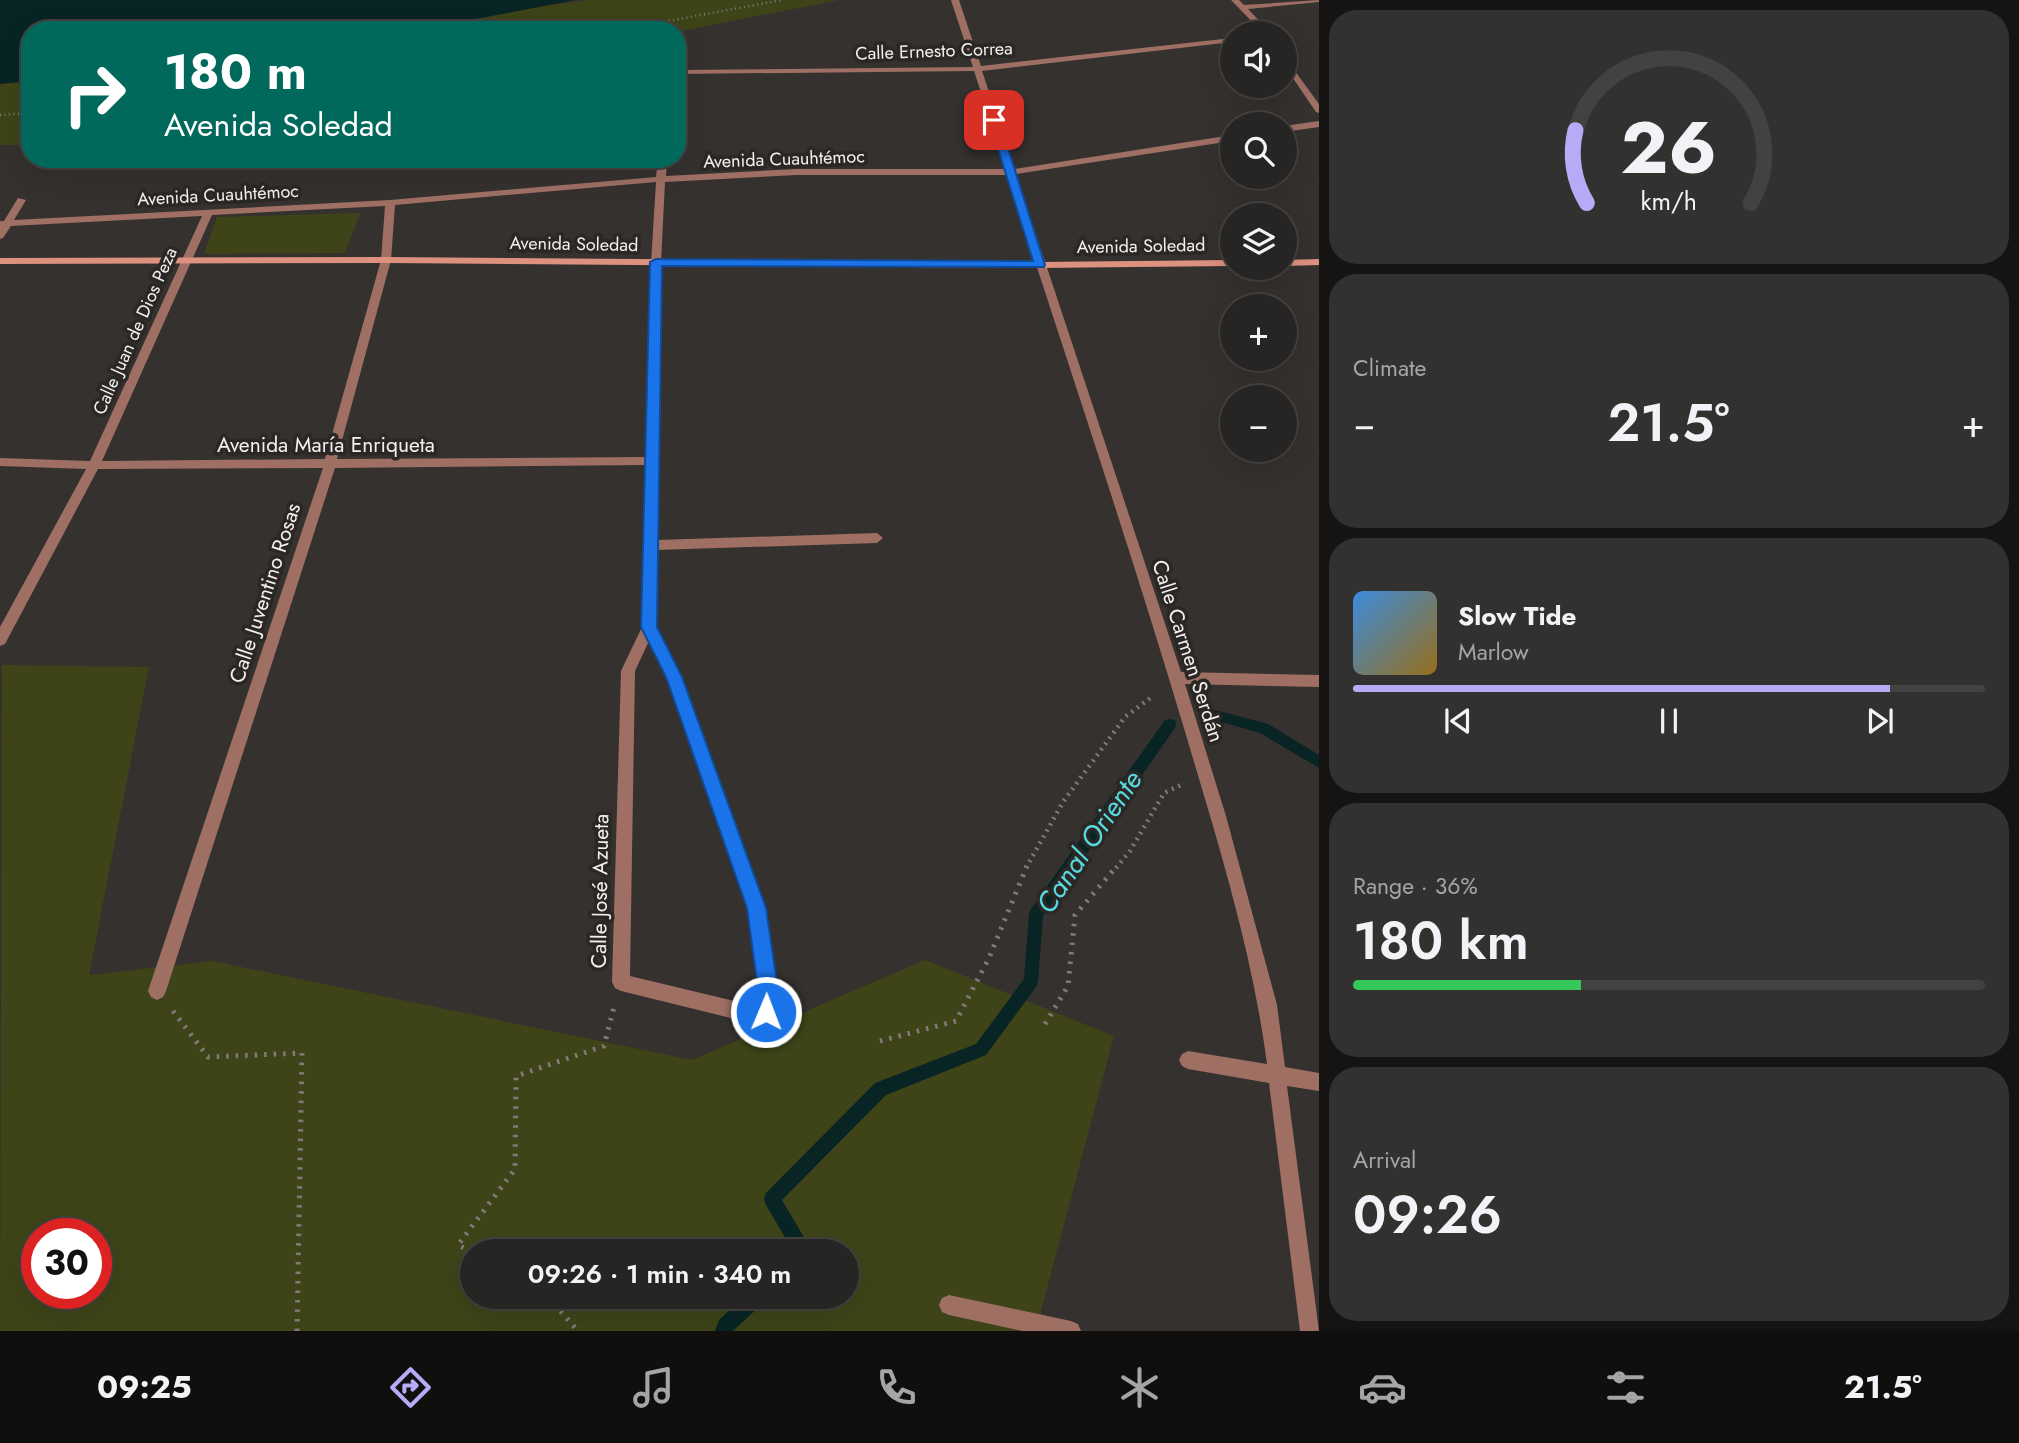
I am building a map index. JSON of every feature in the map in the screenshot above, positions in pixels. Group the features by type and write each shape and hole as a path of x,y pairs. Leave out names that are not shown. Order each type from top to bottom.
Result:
{"main road":[{"name":"Avenida Soledad","path":"0,261 386,260 1040,265 1220,263"},
{"path":"1297,263 1319,262"}],"street":[{"name":"Calle Carmen Serdán","path":"955,0 1206,774 1268,1005 1310,1331"},
{"path":"1235,0 1256,21"},
{"path":"1244,7 1319,0"},
{"name":"Calle Ernesto Correa","path":"686,72 976,69 1220,41"},
{"path":"1297,77 1319,110"},
{"path":"1297,127 1319,124"},
{"name":"Avenida Cuauhtémoc","path":"5,223 390,203 660,179 797,172 1012,172 1220,140"},
{"name":"Calle José Azueta","path":"649,627 674,677 756,908 769,996 766,1012 751,1014 621,982 628,671 649,627 656,262 661,168"},
{"path":"0,236 5,223 21,200"},
{"name":"Calle Juventino Rosas","path":"157,991 330,464 386,260 390,203"},
{"name":"Calle Juan de Dios Peza","path":"0,640 94,465 209,212"},
{"name":"Avenida María Enriqueta","path":"0,462 94,465 653,461"},
{"path":"651,545 877,538"},
{"path":"1176,678 1319,681"},
{"path":"1188,1060 1319,1082"},
{"path":"949,1305 1071,1331"}],"path":[{"path":"669,21 782,0"},
{"path":"0,116 21,114"},
{"path":"880,1041 956,1021 989,958 1020,877 1063,802 1125,717 1176,678"},
{"path":"1045,1024 1068,986 1076,915 1130,851 1164,793 1206,774"},
{"path":"463,1239 515,1170 516,1076 604,1046 621,982"},
{"path":"157,991 208,1057 302,1053 298,1331"},
{"path":"559,1309 578,1331"}],"green space":[{"path":"591,0 839,0 686,30 686,21 412,21"},
{"path":"21,70 21,145 0,145 0,72"},
{"path":"360,213 345,253 204,254 217,217"},
{"path":"2,665 149,667 89,975 213,961 692,1060 925,960 1114,1036 1041,1311 1042,1331 0,1331"}],"water":[{"path":"0,0 575,0 466,21 21,21 21,82 0,84"}],"waterway":[{"name":"Canal Oriente","path":"1215,715 1263,728 1319,762"},
{"name":"Canal Oriente","path":"796,1239 772,1199 881,1089 981,1050 1031,982 1036,914 1170,724"},
{"name":"Canal Oriente","path":"724,1331 725,1326 744,1309"}],"route":[{"path":"766,1012 769,996 756,908 674,677 649,627 656,262 1040,265 994,120"}]}
